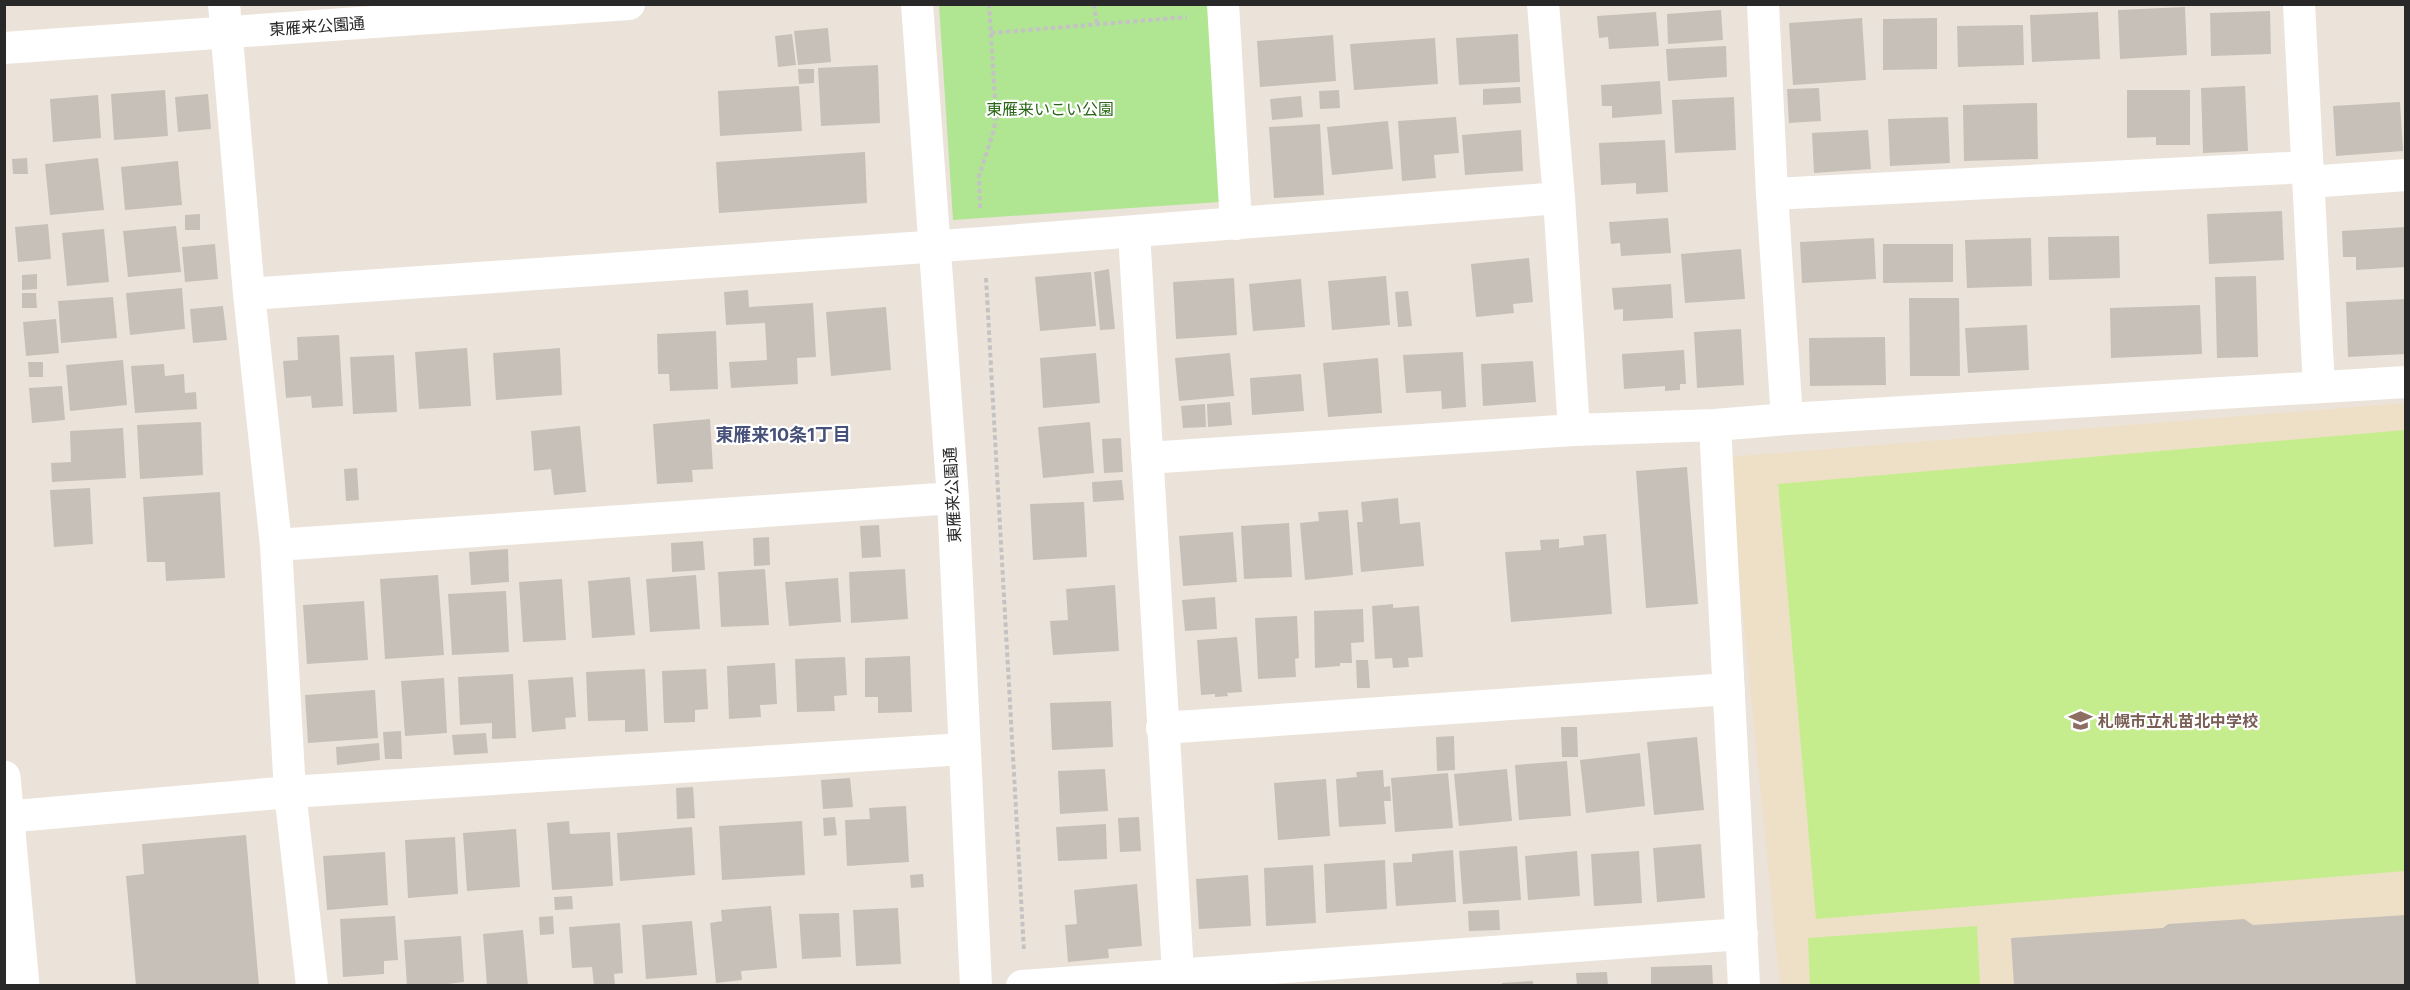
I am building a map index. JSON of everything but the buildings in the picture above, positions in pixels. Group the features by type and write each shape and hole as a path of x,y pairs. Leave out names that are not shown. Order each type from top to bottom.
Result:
{"street":[{"name":"東雁来公園通","path":"4,48 225,18 629,4"},
{"name":"東雁来公園通","path":"917,4 953,498 963,750 976,986"},
{"path":"1223,4 1236,224"},
{"path":"1543,4 1559,198 1574,430"},
{"path":"1763,4 1772,194 1787,419"},
{"path":"2299,4 2319,387"},
{"path":"225,18 249,294 276,545 290,792 312,986"},
{"path":"1772,194 2308,174 2406,175"},
{"path":"249,294 1134,232 1559,198"},
{"path":"1134,232 1178,973"},
{"path":"1147,458 1574,430 1715,425 2406,382"},
{"path":"1715,425 1744,986"},
{"path":"276,545 953,498"},
{"path":"1162,728 1729,689"},
{"path":"6,817 290,792 963,750"},
{"path":"4,777 23,986"},
{"path":"1023,972 1178,973 1742,934"}],"path":[{"path":"980,211 979,176 994,130 996,114 989,4"},
{"path":"1094,4 1098,25"},
{"path":"991,33 1191,17"},
{"path":"985,269 1023,972"}],"shaded area":[{"name":"札幌市立札苗北中学校","path":"2405,403 2405,985 1780,985 1727,457"}],"green space":[{"name":"東雁来いこい公園","path":"939,5 1208,5 1220,202 953,220"},
{"name":"札幌市立札苗北中学校","path":"2405,430 2405,871 1816,919 1778,484"},
{"path":"1977,926 1980,985 1810,985 1808,938"}],"place":[{"name":"札幌市立札苗北中学校","path":"2080,721"}],"district":[{"name":"東雁来10条1丁目","path":"783,434"}]}
